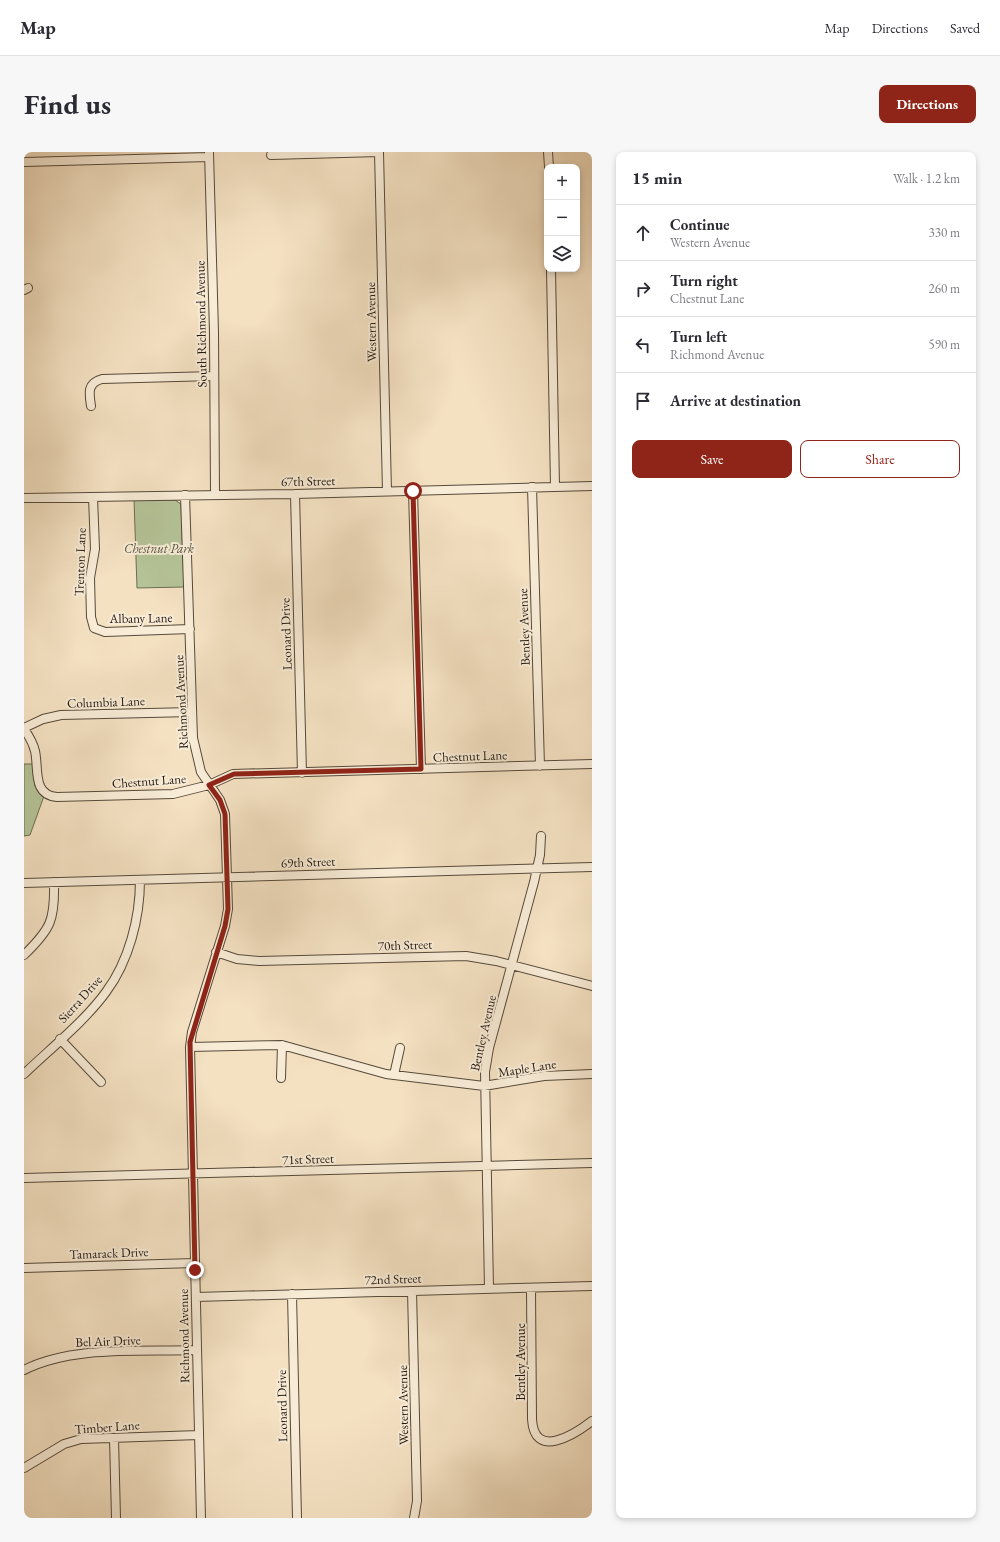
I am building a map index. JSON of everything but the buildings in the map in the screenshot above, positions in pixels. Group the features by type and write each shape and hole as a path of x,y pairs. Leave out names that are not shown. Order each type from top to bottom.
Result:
{"street":[{"path":"271,155 379,152"},
{"name":"Western Avenue","path":"379,152 387,491"},
{"path":"548,152 549,164"},
{"path":"24,162 209,154"},
{"name":"South Richmond Avenue","path":"209,154 215,495"},
{"path":"551,272 555,487"},
{"path":"91,406 90,387 95,381 102,379 214,376"},
{"name":"67th Street","path":"24,498 295,494 592,486"},
{"name":"Bentley Avenue","path":"532,488 540,766"},
{"path":"413,491 421,769"},
{"name":"Leonard Drive","path":"295,494 302,772"},
{"name":"Richmond Avenue","path":"185,495 194,751 201,772 220,800 225,814 227,877 226,921 192,1032 190,1047 201,1518"},
{"name":"Trenton Lane","path":"93,497 95,549 90,578 91,618 94,628"},
{"name":"Albany Lane","path":"94,628 105,632 190,629"},
{"name":"Columbia Lane","path":"24,728 61,715 192,712"},
{"name":"Chestnut Lane","path":"24,728 35,751 37,779 42,791 57,797 166,794 189,791 209,785 230,775 592,764"},
{"name":"Bentley Avenue","path":"489,1289 484,1086 489,1048 537,868 541,836"},
{"name":"69th Street","path":"24,883 592,867"},
{"name":"Sierra Drive","path":"24,1074 97,1003 110,986 119,970 137,917 140,880"},
{"path":"24,955 39,941 51,921 54,905 54,882"},
{"name":"70th Street","path":"216,952 252,961 455,956 483,959 511,965 592,986"},
{"path":"60,1040 101,1082"},
{"path":"281,1078 282,1045"},
{"name":"Maple Lane","path":"190,1047 282,1045 394,1075 484,1086 544,1076 592,1074"},
{"path":"394,1075 400,1048"},
{"name":"71st Street","path":"24,1178 592,1163"},
{"name":"Tamarack Drive","path":"24,1268 195,1263"},
{"name":"72nd Street","path":"196,1297 592,1286"},
{"name":"Bentley Avenue","path":"531,1288 532,1419 535,1435 540,1439 547,1441 565,1439 575,1434 592,1421"},
{"name":"Western Avenue","path":"412,1291 417,1501 414,1518"},
{"name":"Leonard Drive","path":"292,1294 297,1518"},
{"name":"Bel Air Drive","path":"24,1370 42,1361 68,1355 196,1350"},
{"name":"Timber Lane","path":"24,1468 54,1450 73,1441 199,1435"},
{"path":"114,1438 116,1518"}],"green space":[{"name":"Chestnut Park","path":"134,499 175,500 181,504 184,587 137,588"},
{"path":"24,764 33,764 35,786 44,796 30,835 24,836"}],"route":[{"path":"195,1270 190,1042 225,926 228,909 225,814 220,800 209,785 234,774 421,769 413,491"}]}
